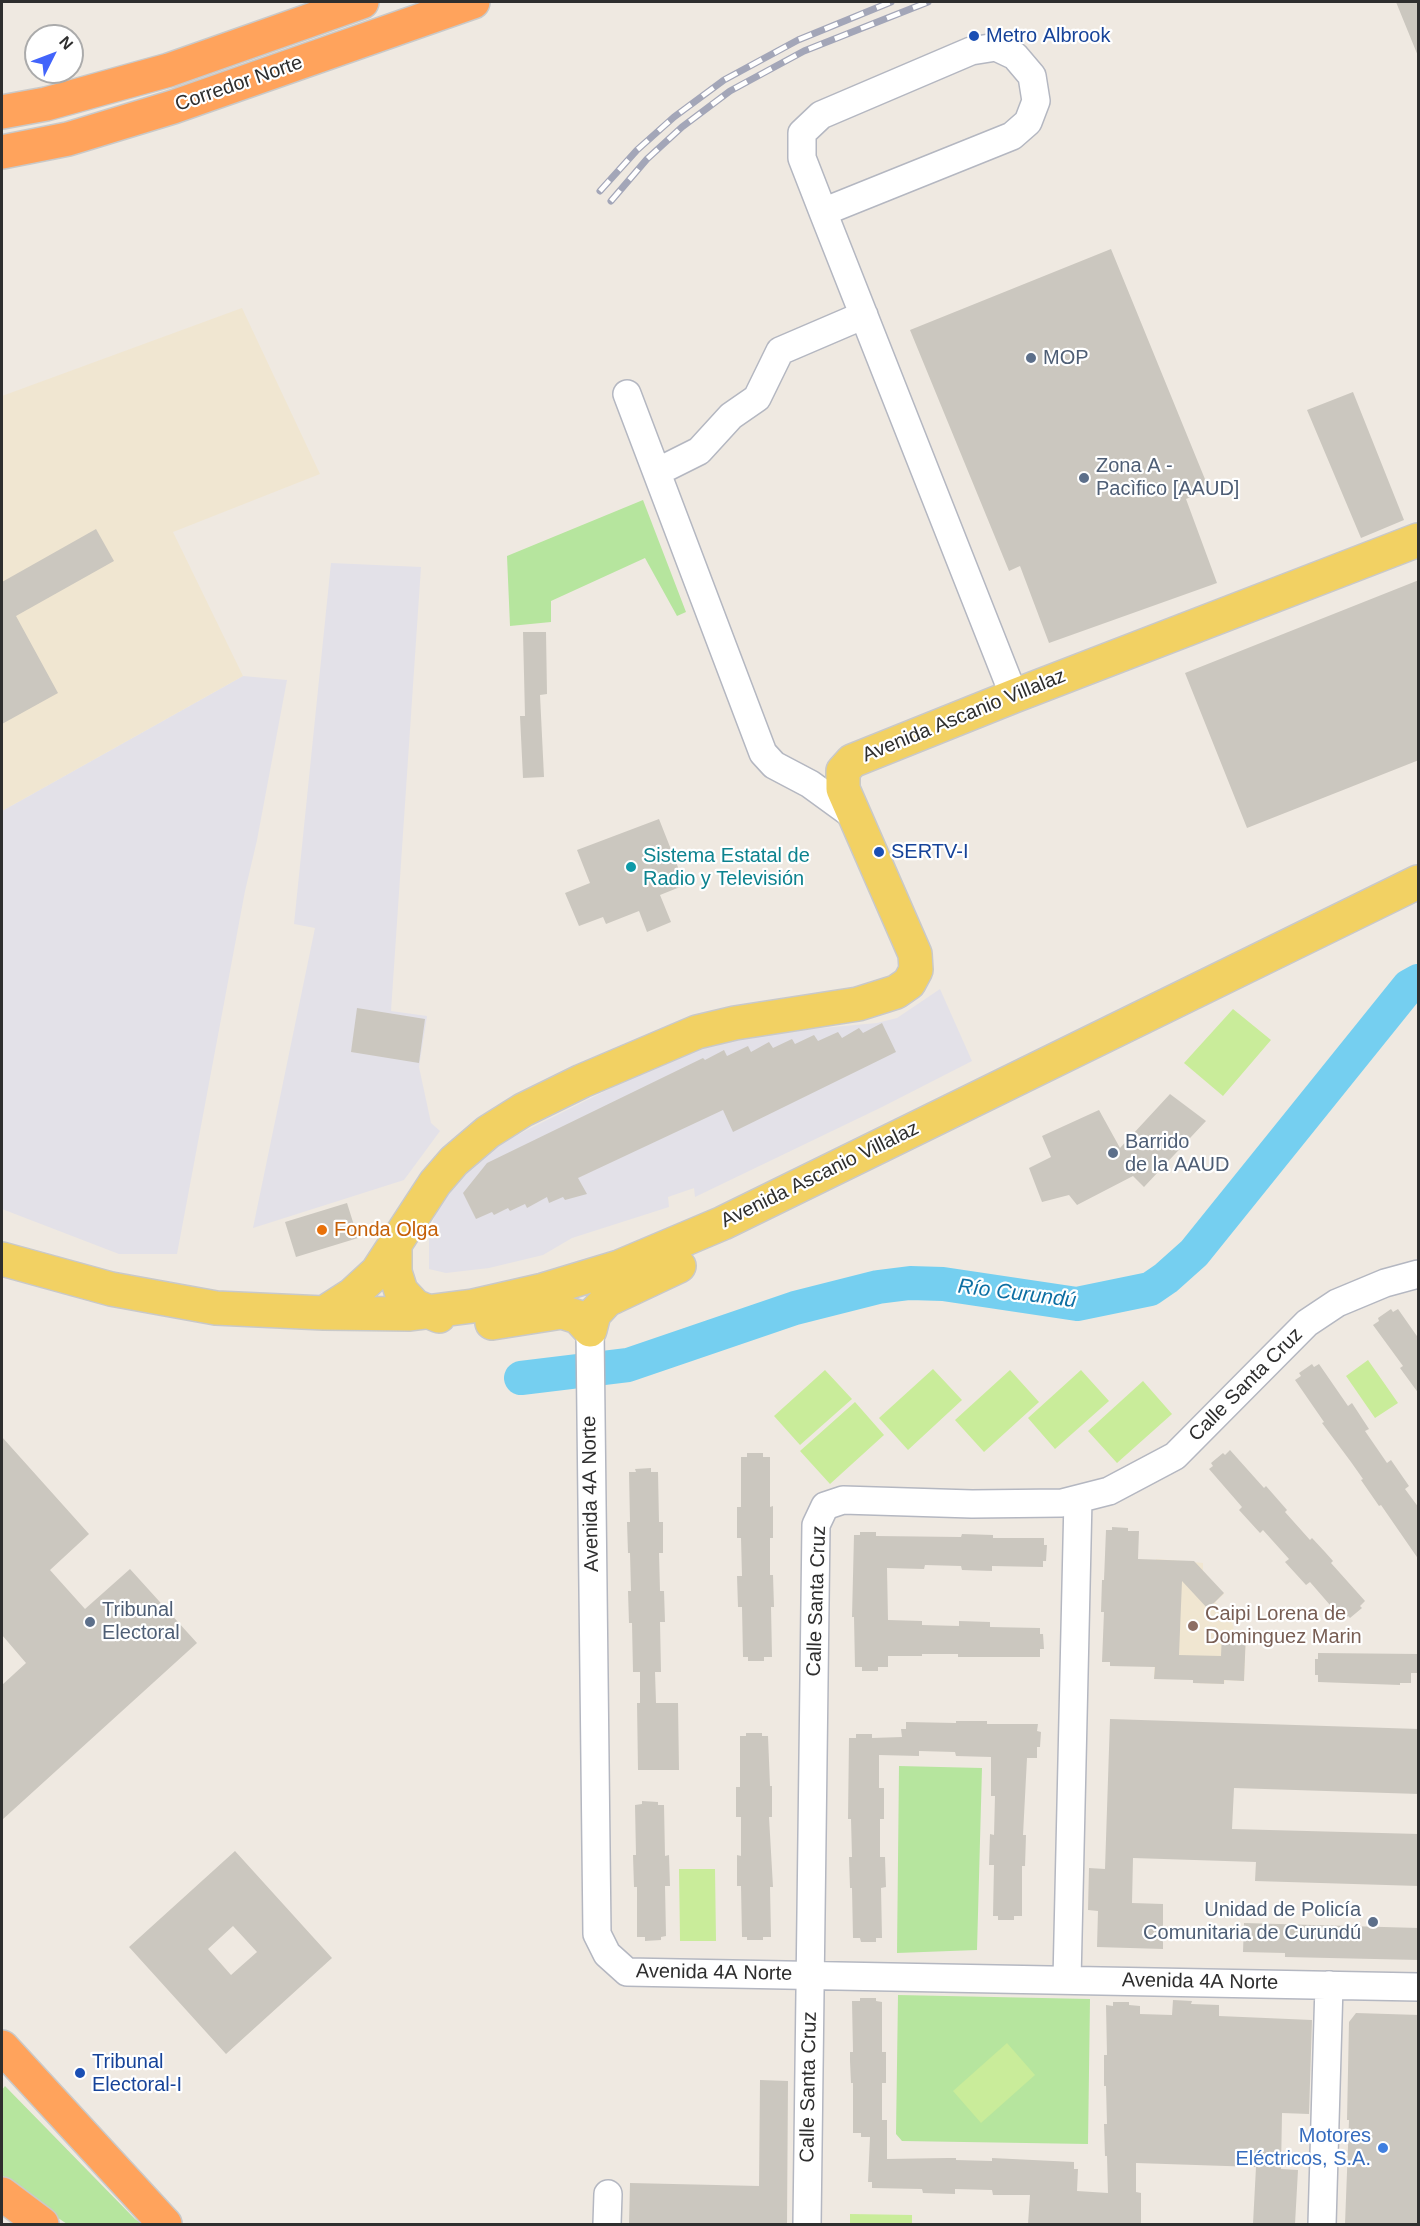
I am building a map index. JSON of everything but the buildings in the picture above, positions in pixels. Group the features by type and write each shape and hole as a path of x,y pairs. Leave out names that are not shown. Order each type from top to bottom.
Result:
{"highway":[{"name":"Corredor Norte","path":"2,112 46,104 169,70 362,2"},
{"name":"Corredor Norte","path":"2,152 68,139 174,107 473,2"},
{"path":"2,2047 165,2224"},
{"path":"2,2194 42,2224"}],"main road":[{"name":"Avenida Ascanio Villalaz","path":"324,1313 352,1294 377,1272 435,1183 454,1161 488,1132 523,1110 582,1081 698,1032 735,1023 858,1004 896,993 906,987 916,970 915,954 843,789 843,771 852,761 1419,540"},
{"name":"Avenida Ascanio Villalaz","path":"2,1259 111,1289 216,1308 381,1315 429,1313 512,1298 619,1267 681,1242 1419,882"},
{"path":"590,1336 594,1314 607,1300 708,1251 764,1203"},
{"path":"395,1244 395,1272 401,1291 416,1306 429,1313 476,1324 562,1312 578,1317 590,1336"}],"street":[{"path":"823,212 1012,136 1028,122 1036,101 1032,76 1015,56 996,47 971,51 822,115 802,133 802,158 823,212 1014,696"},
{"path":"657,472 699,451 731,416 757,398 780,351 864,315"},
{"path":"627,394 763,753 774,765 810,784 854,816"},
{"name":"Calle Santa Cruz","path":"807,2224 816,1525 825,1506 843,1500 972,1504 1062,1503 1109,1491 1175,1456 1307,1323 1337,1303 1385,1282 1419,1274"},
{"name":"Avenida 4A Norte","path":"590,1336 597,1934 607,1954 627,1972 1419,1987"},
{"path":"1067,1980 1078,1499"},
{"path":"1322,2224 1329,1985"},
{"path":"606,2224 608,2194"}],"shaded area":[{"path":"242,308 320,474 173,532 243,676 2,811 2,396"},
{"path":"331,563 421,567 391,1011 427,1016 419,1067 431,1123 440,1131 404,1180 253,1228 315,928 294,924"},
{"path":"243,676 287,680 177,1254 119,1254 2,1209 2,811"},
{"path":"940,989 972,1061 695,1197 694,1188 668,1197 669,1207 572,1238 543,1255 489,1268 446,1273 429,1269 429,1237 435,1214 447,1191 476,1157 501,1143 693,1047 778,1032 877,1023 897,1018"},
{"name":"Caipi Lorena de Dominguez Marin","path":"1156,1559 1203,1563 1203,1571 1224,1594 1215,1602 1232,1620 1234,1632 1246,1632 1244,1681 1225,1680 1224,1684 1193,1683 1193,1678 1154,1679"}],"green space":[{"path":"643,500 686,612 677,616 645,558 551,601 551,622 510,626 507,556"},
{"path":"1233,1009 1271,1040 1223,1096 1184,1063"},
{"path":"1368,1360 1398,1403 1375,1418 1346,1376"},
{"path":"933,1369 962,1400 908,1450 879,1418"},
{"path":"825,1370 852,1399 800,1445 774,1416"},
{"path":"1010,1370 1039,1402 984,1452 955,1420"},
{"path":"1081,1370 1109,1401 1055,1449 1028,1418"},
{"path":"1143,1381 1172,1414 1117,1463 1088,1431"},
{"path":"855,1402 884,1435 830,1484 800,1451"},
{"path":"899,1766 982,1768 977,1950 897,1953"},
{"path":"679,1869 715,1869 716,1941 680,1941"},
{"path":"898,1995 1090,1999 1088,2144 902,2141 896,2134"},
{"path":"1007,2043 1035,2075 981,2123 953,2091"},
{"path":"5,2086 142,2224 67,2224 30,2199 2,2175 2,2090"},
{"path":"850,2214 912,2215 912,2224 850,2224"}],"waterway":[{"name":"Río Curundú","path":"521,1378 628,1365 795,1308 878,1287 910,1283 943,1284 1077,1304 1150,1289 1194,1253 1409,986 1418,981"}],"railway":[{"path":"600,191 637,150 674,117 724,80 798,40 891,2"},
{"path":"611,201 647,159 682,127 730,91 804,51 928,2"}],"place":[{"name":"Metro Albrook","path":"974,36"},
{"name":"MOP","path":"1031,358"},
{"name":"Zona A - Pacìfico [AAUD]","path":"1084,478"},
{"name":"SERTV-I","path":"879,852"},
{"name":"Sistema Estatal de Radio y Televisión","path":"631,867"},
{"name":"Barrido de la AAUD","path":"1113,1153"},
{"name":"Fonda Olga","path":"322,1230"},
{"name":"Tribunal Electoral","path":"90,1622"},
{"name":"Caipi Lorena de Dominguez Marin","path":"1193,1626"},
{"name":"Unidad de Policía Comunitaria de Curundú","path":"1373,1922"},
{"name":"Tribunal Electoral-I","path":"80,2073"},
{"name":"Motores Eléctricos, S.A.","path":"1383,2148"}]}
